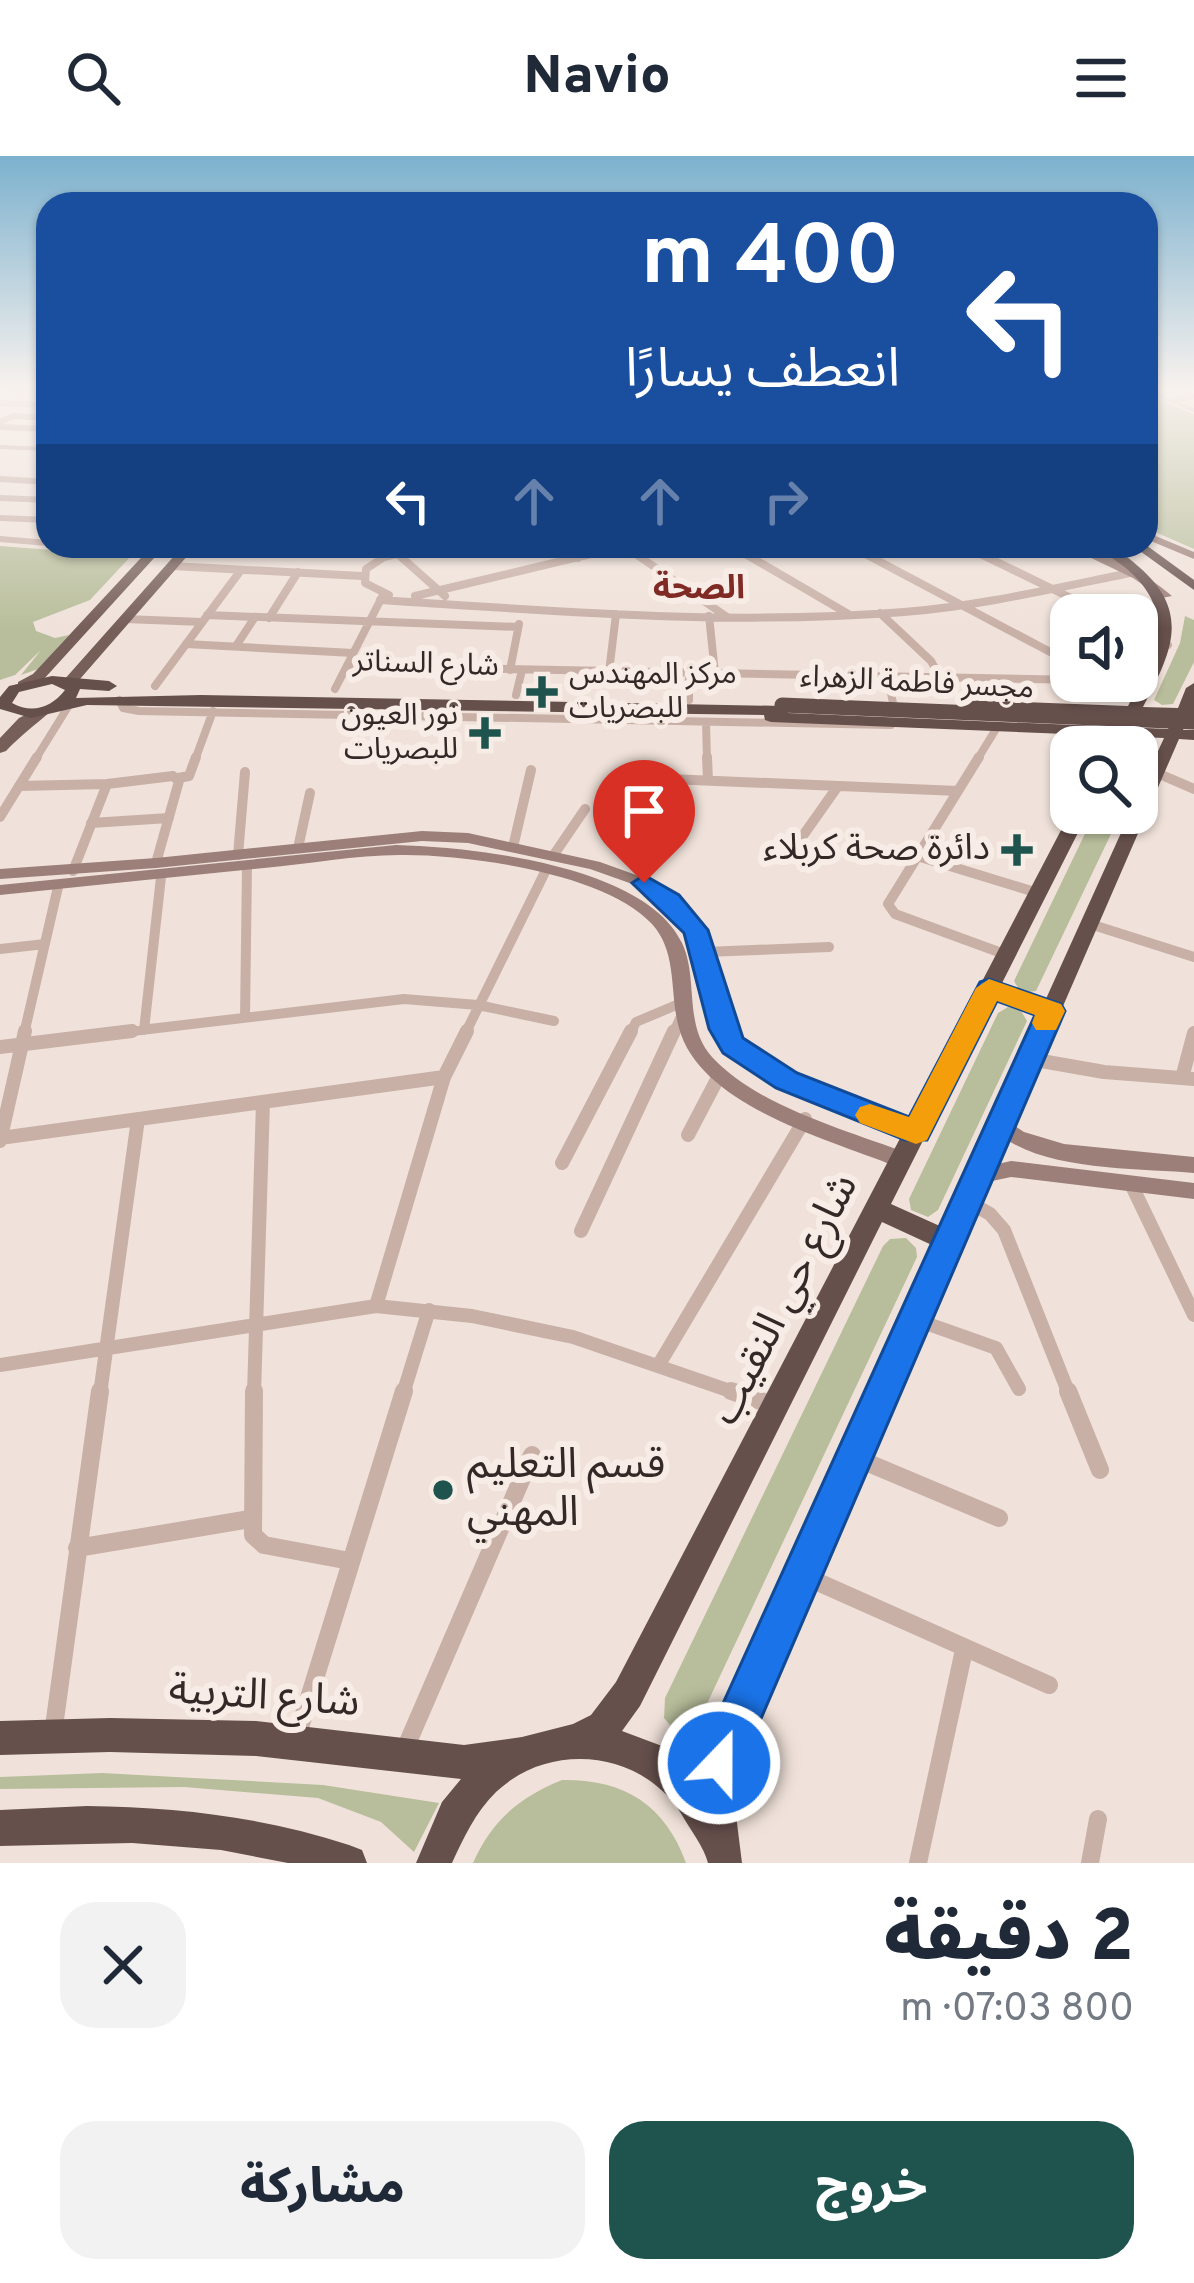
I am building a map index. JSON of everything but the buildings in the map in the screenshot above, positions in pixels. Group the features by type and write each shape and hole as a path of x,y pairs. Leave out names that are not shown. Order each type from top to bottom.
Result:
{"highway":[{"path":"1118,558 1173,604 1176,624 1158,659"},
{"path":"1156,558 1194,586"},
{"path":"81,666 80,680 99,686"},
{"path":"52,680 67,694 42,712 3,707 3,699 17,684 52,680"},
{"name":"شارع السناتر","path":"67,694 99,686 155,686 207,700"},
{"name":"شارع السناتر","path":"67,694 119,700 207,700 335,689 511,706 689,700 722,706"},
{"path":"1159,769 1192,726 1194,691"},
{"name":"شارع السناتر","path":"239,694 297,707 782,708"},
{"path":"722,706 893,703 1045,708 1112,702"},
{"path":"722,706 891,725 1050,731"},
{"name":"مجسر فاطمة الزهراء","path":"782,708 1192,726"},
{"path":"1045,708 1072,720 1070,726"},
{"path":"1045,708 1102,726"},
{"path":"1158,729 1192,726"},
{"path":"1158,733 1174,734 1192,726"},
{"path":"1159,769 1174,734"},
{"name":"شارع حي النقيب","path":"583,1738 604,1727 628,1694 1068,834"},
{"path":"725,1862 715,1791 723,1749 1128,834"},
{"path":"989,988 1051,1011"},
{"path":"877,1209 949,1241"},
{"name":"شارع التربية","path":"0,1738 52,1735 296,1742 471,1764 551,1741 583,1738"},
{"path":"583,1738 619,1743 652,1760 682,1785 707,1819 725,1862"},
{"path":"434,1863 457,1812 486,1778 520,1753"},
{"path":"0,1828 122,1826 213,1832 275,1841 349,1863"}],"main road":[{"path":"1158,539 1194,554"},
{"path":"17,684 140,558"},
{"path":"67,694 81,666 179,558"},
{"path":"1103,558 1132,569"},
{"path":"0,728 8,718 3,707"},
{"path":"0,748 25,721 42,712"},
{"path":"242,861 298,848 422,836 513,847 655,916 672,937 682,1008 693,1043 719,1074 805,1119 902,1160"},
{"path":"0,890 58,887 242,861 395,850 440,850 607,870 656,890 686,916 705,952 722,1029 749,1060 828,1100 916,1132"},
{"path":"0,874 159,870"},
{"path":"1001,1124 1011,1135 1041,1148 1194,1165"},
{"path":"978,1176 1012,1169 1194,1191"}],"street":[{"path":"0,479 36,481"},
{"path":"0,498 36,500"},
{"path":"0,518 36,520"},
{"path":"22,541 36,529"},
{"path":"0,539 36,542"},
{"path":"362,576 371,564 387,558"},
{"path":"403,558 454,604"},
{"path":"382,597 441,592 578,558"},
{"path":"641,558 727,617"},
{"path":"753,558 850,614"},
{"path":"873,558 1050,652"},
{"path":"989,558 1062,594"},
{"path":"172,566 362,576"},
{"path":"362,576 382,597 522,609 727,617 880,613 962,605 1132,569"},
{"path":"155,686 241,570"},
{"path":"269,618 298,572"},
{"path":"335,689 382,597"},
{"path":"522,609 511,706 706,722 891,725"},
{"path":"880,613 931,661 941,679"},
{"path":"610,672 616,614"},
{"path":"710,616 715,674"},
{"path":"125,619 255,617 518,627"},
{"path":"236,646 255,617"},
{"path":"1158,640 1168,645"},
{"path":"186,644 353,653"},
{"path":"347,666 1050,681"},
{"path":"688,673 689,700"},
{"path":"887,678 893,703"},
{"path":"0,817 67,694"},
{"path":"19,787 189,776 207,700 297,707"},
{"path":"706,722 708,781"},
{"path":"996,729 889,909 1006,955"},
{"path":"1159,769 1194,789"},
{"path":"513,847 531,770"},
{"path":"244,1018 245,772"},
{"path":"144,1030 159,870 178,778"},
{"path":"646,805 663,780 958,791"},
{"path":"74,871 107,784"},
{"path":"802,837 838,786"},
{"path":"298,848 310,793"},
{"path":"376,1306 444,1077 549,864 585,809"},
{"path":"91,823 169,818"},
{"path":"917,856 1038,893"},
{"path":"58,887 0,1139 444,1077"},
{"path":"1090,924 1194,957"},
{"path":"0,949 45,944"},
{"path":"705,952 829,946"},
{"path":"0,1047 404,999 478,1005 554,1021"},
{"path":"562,1163 636,1022 682,1008"},
{"path":"581,1231 682,1008"},
{"path":"1030,1059 1104,1072 1188,1078 1194,1033"},
{"path":"688,1135 719,1074"},
{"path":"263,1102 254,1325 253,1535 264,1545 350,1561"},
{"path":"52,1735 102,1349 138,1119"},
{"path":"658,1366 805,1119"},
{"path":"1131,1184 1194,1316"},
{"path":"967,1201 990,1214 1004,1230 1100,1470"},
{"path":"0,1365 376,1306 429,1310 573,1337 776,1406"},
{"path":"296,1742 429,1310"},
{"path":"914,1319 996,1348 1018,1389"},
{"path":"402,1755 532,1455"},
{"path":"853,1457 999,1519"},
{"path":"76,1548 250,1519"},
{"path":"800,1575 1049,1685"},
{"path":"918,1863 964,1650"},
{"path":"1090,1863 1098,1819"}],"green space":[{"path":"1158,470 1194,470 1194,549 1158,533"},
{"path":"0,546 36,549 36,558 129,558 90,600 33,622 36,631 55,638 69,635 38,669 21,675 41,650 15,675 0,680"},
{"path":"1185,616 1194,620 1194,662 1173,704 1162,705 1157,702 1158,691 1180,643"},
{"path":"1085,834 1111,834 1036,991 1021,993 1014,981"},
{"path":"1008,1007 1020,1009 1027,1021 938,1210 928,1217 911,1210 909,1199 998,1013"},
{"path":"906,1238 916,1248 917,1257 697,1725 686,1732 675,1731 664,1718 665,1698 883,1246 890,1239"},
{"path":"102,1773 323,1785 439,1803 414,1852 381,1822 318,1798 184,1787 0,1789 0,1777"},
{"path":"562,1780 604,1784 639,1799 666,1825 686,1863 473,1863 489,1834 509,1812"}],"slow traffic":[{"path":"870,1115 916,1132 989,988 1051,1011 1046,1023"}],"place":[{"name":"مركز المهندس للبصريات","path":"542,692"},
{"name":"نور العيون للبصريات","path":"485,733"},
{"name":"دائرة صحة كربلاء","path":"1017,850"},
{"name":"قسم التعليم المهني","path":"443,1490"}],"district":[{"name":"الصحة","path":"699,590"}],"route":[{"path":"644,883 670,900 695,930 705,952 722,1029 733,1046 786,1081 916,1132 989,988 1051,1011 719,1763"}]}
